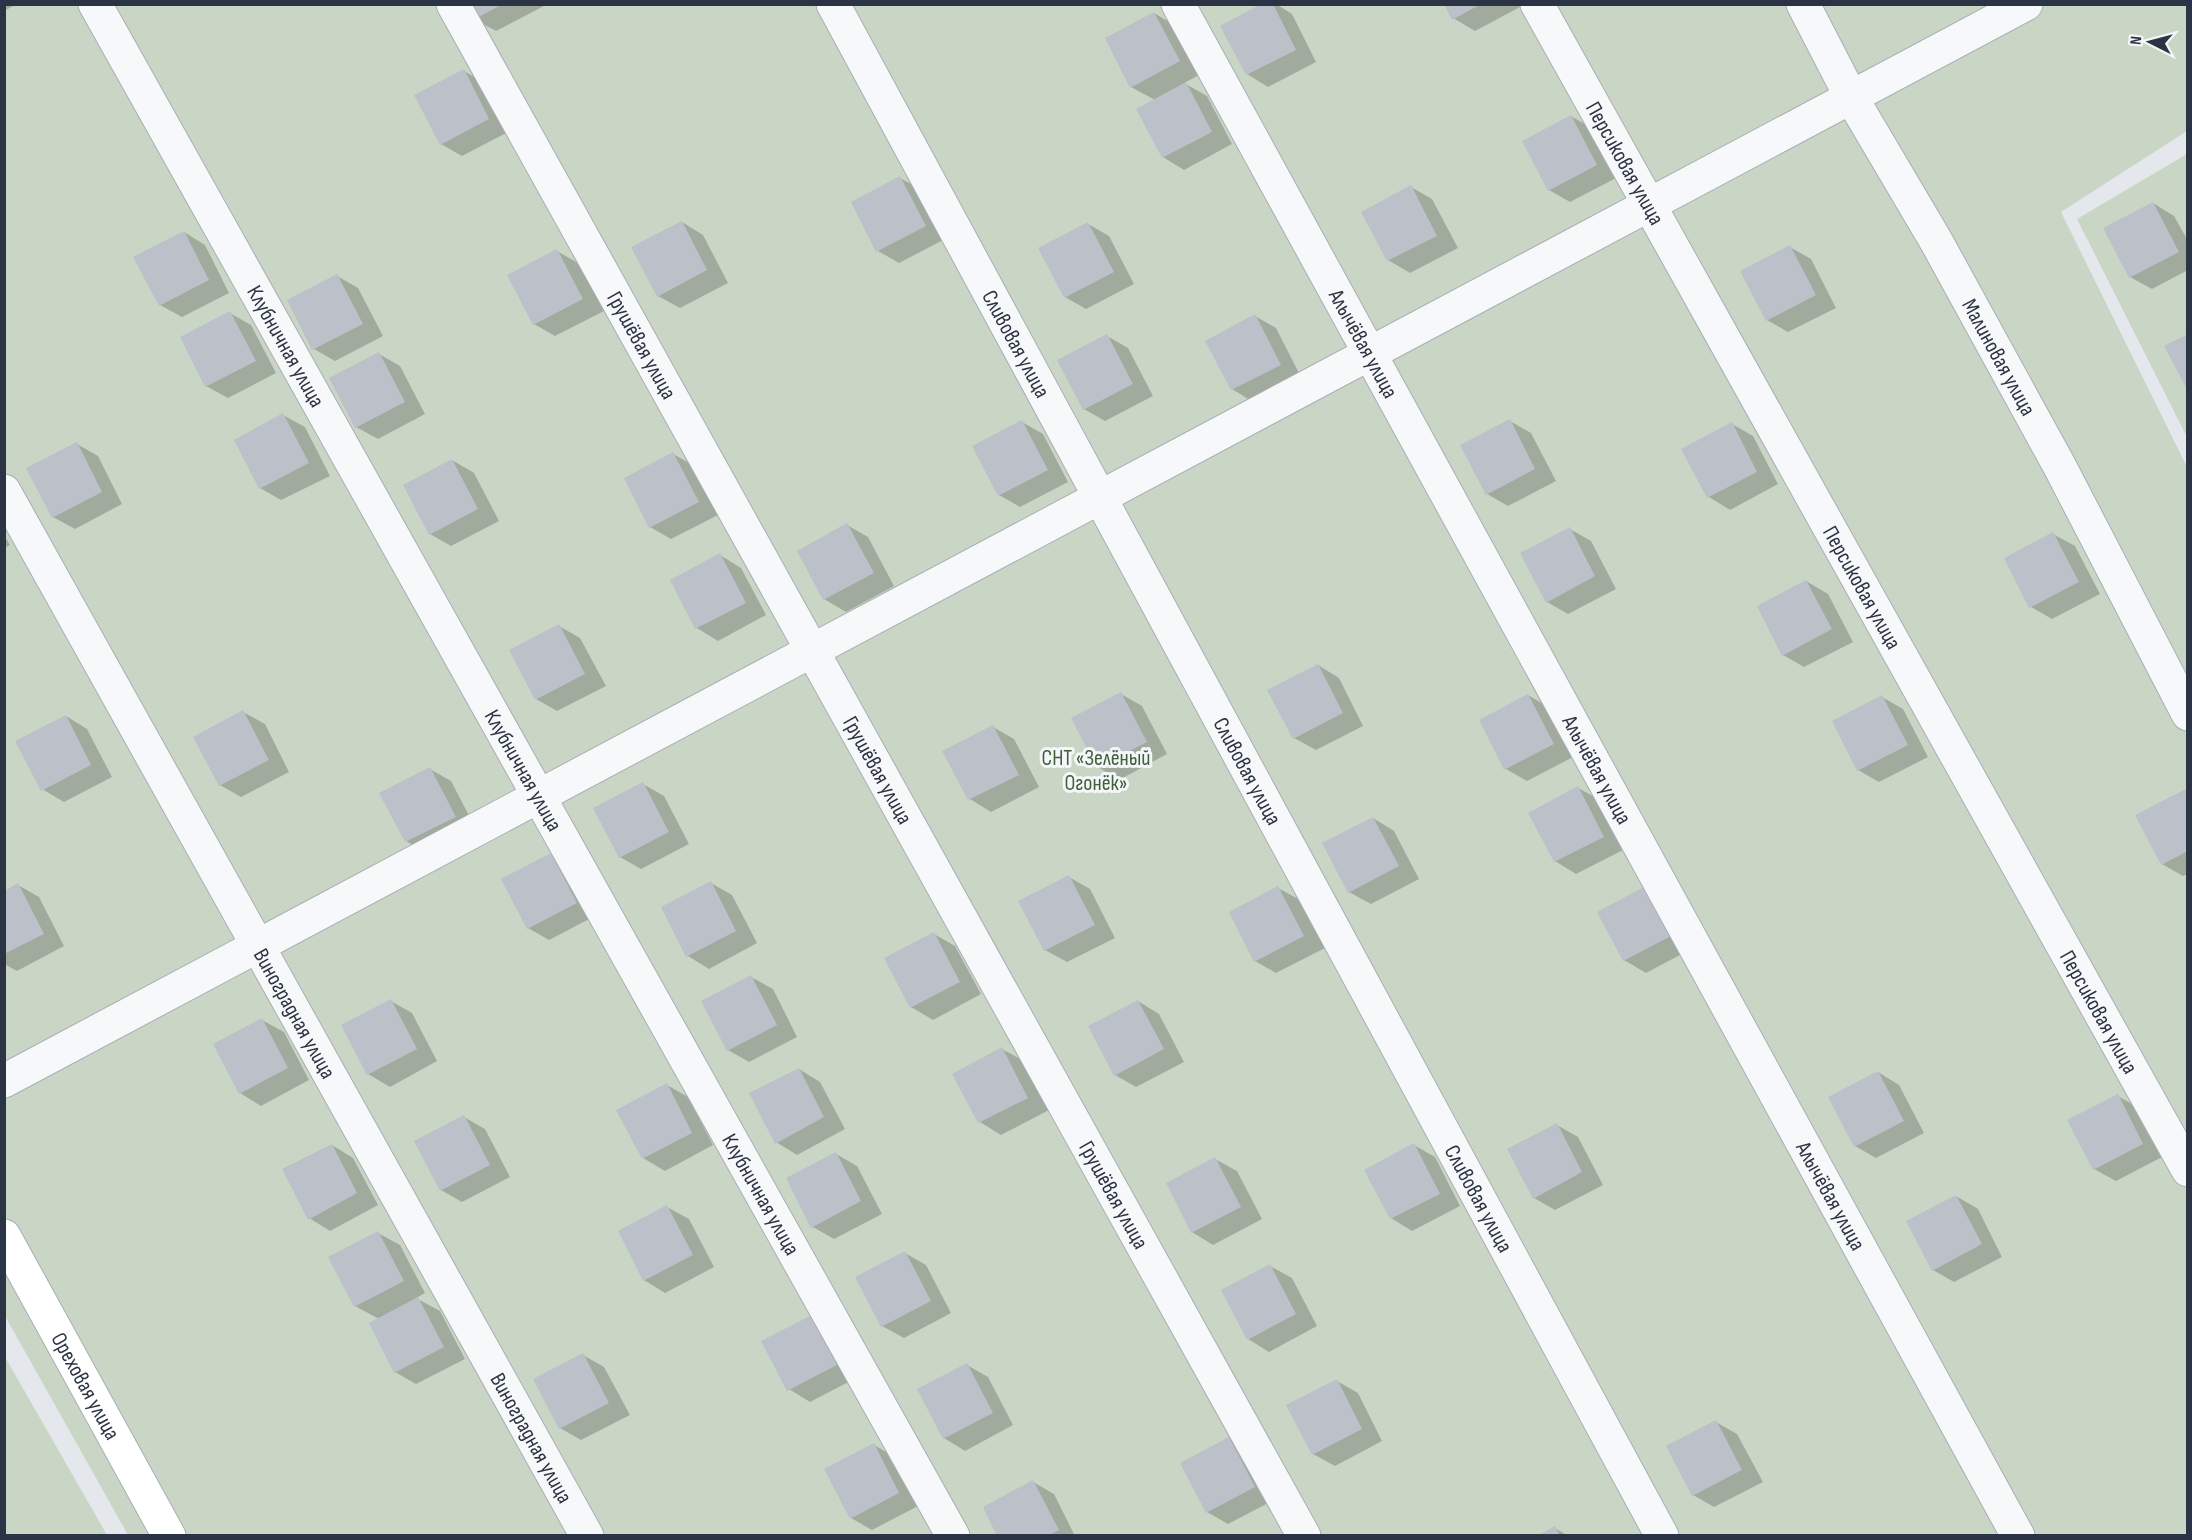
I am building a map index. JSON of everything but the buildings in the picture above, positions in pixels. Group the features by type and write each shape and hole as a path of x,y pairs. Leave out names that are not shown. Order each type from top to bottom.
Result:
{"street":[{"name":"Клубничная улица","path":"95,4 953,1536"},
{"name":"Грушёвая улица","path":"453,4 1304,1536"},
{"name":"Сливовая улица","path":"833,4 1662,1536"},
{"name":"Алычёвая улица","path":"1178,4 2018,1536"},
{"name":"Персиковая улица","path":"1537,4 2187,1170"},
{"name":"Малиновая улица","path":"1803,4 1851,97 1936,241 2060,467 2187,714"},
{"path":"4,1081 2026,4"},
{"name":"Виноградная улица","path":"4,491 587,1536"},
{"name":"Ореховая улица","path":"4,1236 169,1536"}],"green space":[{"name":"СНТ «Зелёный Огонёк»","path":"4,5 2187,5 2187,131 2061,212 2187,467 2187,1535 128,1535 5,1316"},
{"path":"2187,154 2187,437 2077,219"},
{"path":"5,1357 107,1535 5,1535"}]}
